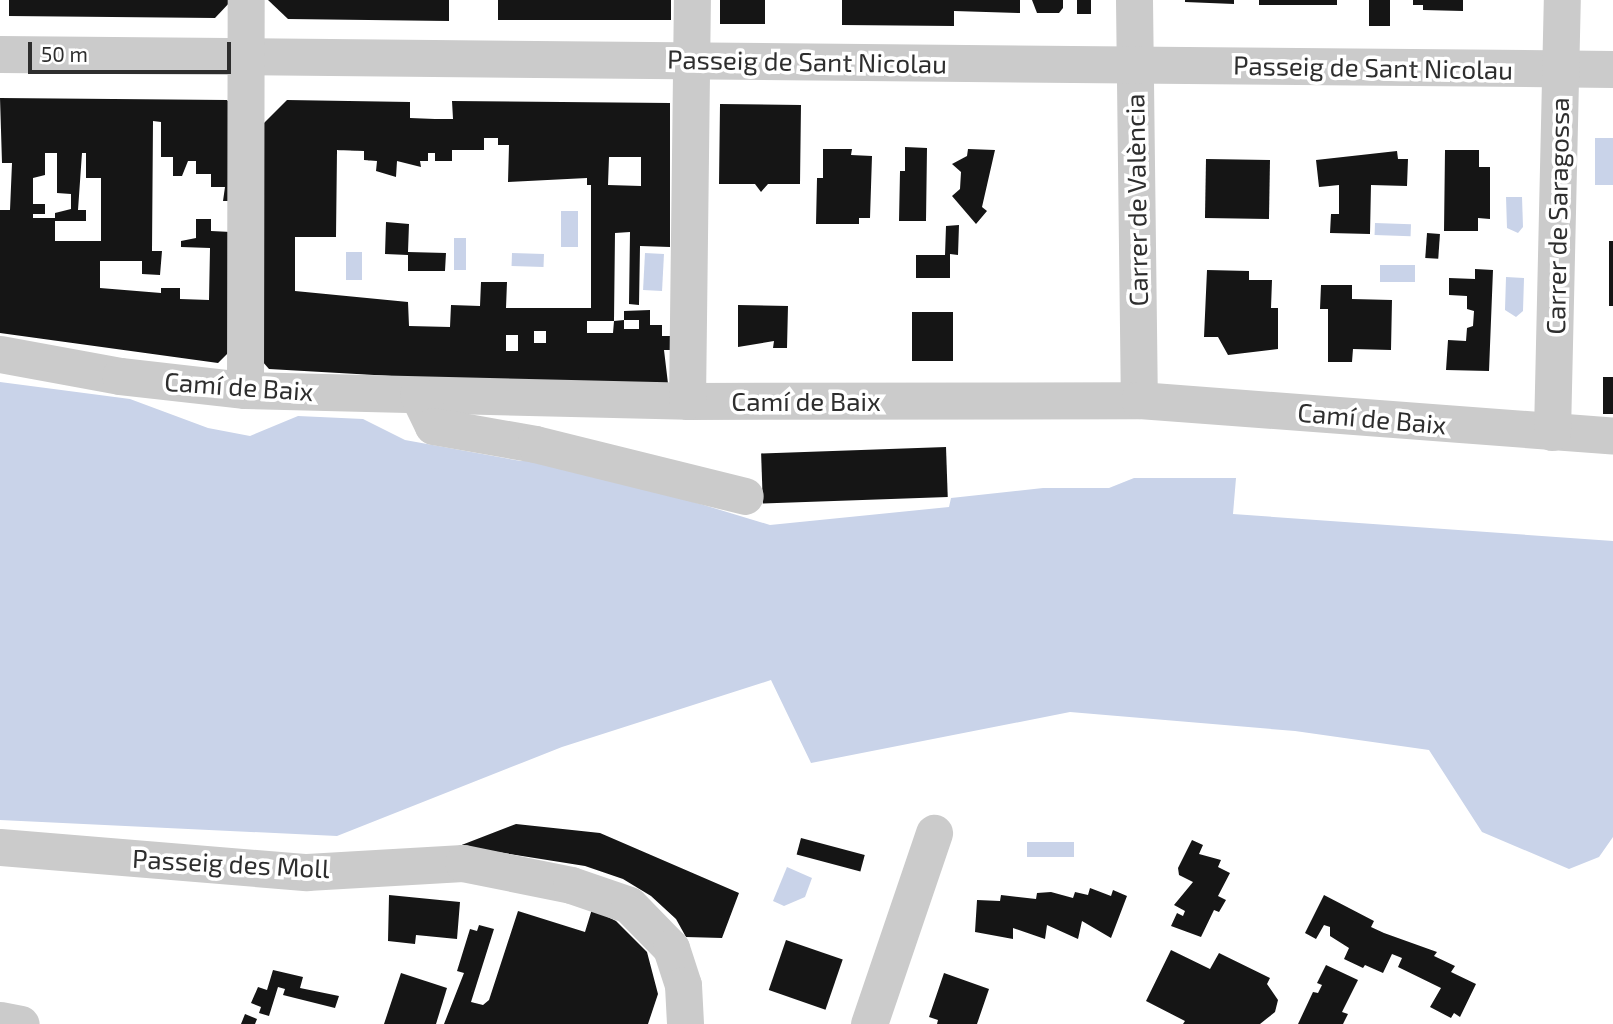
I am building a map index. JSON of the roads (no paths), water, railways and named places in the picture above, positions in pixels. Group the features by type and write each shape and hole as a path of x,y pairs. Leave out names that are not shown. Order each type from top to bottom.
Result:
{"street":[{"path":"245,390 246,0"},
{"path":"687,401 692,0"},
{"name":"Carrer de València","path":"1134,0 1139,400"},
{"name":"Carrer de Saragossa","path":"1552,432 1562,0"},
{"name":"Passeig de Sant Nicolau","path":"0,54 1613,69"},
{"name":"Camí de Baix","path":"0,354 120,376 245,390 687,401 1139,400 1613,436"},
{"path":"418,395 433,426 535,444 745,496"},
{"path":"869,1024 934,833"},
{"name":"Passeig des Moll","path":"0,847 307,872 463,863 571,884 629,905 671,948 682,985 685,1024"},
{"path":"0,1020 21,1024"}],"water":[{"path":"1595,138 1613,138 1613,185 1595,185"},
{"path":"1506,197 1522,197 1523,227 1518,233 1507,228"},
{"path":"561,211 578,211 578,247 561,247"},
{"path":"1375,223 1411,224 1411,236 1375,235"},
{"path":"454,238 466,238 466,270 454,270"},
{"path":"346,252 362,252 362,280 346,280"},
{"path":"512,253 544,254 544,267 512,266"},
{"path":"645,253 664,254 662,291 643,290"},
{"path":"1380,265 1415,265 1415,282 1380,282"},
{"path":"1506,277 1524,278 1523,311 1516,317 1505,310"},
{"path":"0,382 130,399 208,428 250,436 298,416 363,419 405,440 521,461 538,455 770,525 949,507 951,498 1043,488 1109,488 1134,478 1236,478 1233,514 1613,541 1613,837 1599,857 1569,869 1482,832 1429,750 1295,731 1070,712 811,763 771,680 562,747 337,836 0,820"},
{"path":"1027,842 1074,842 1074,857 1027,857"},
{"path":"787,867 812,878 805,897 784,906 773,901"}]}
